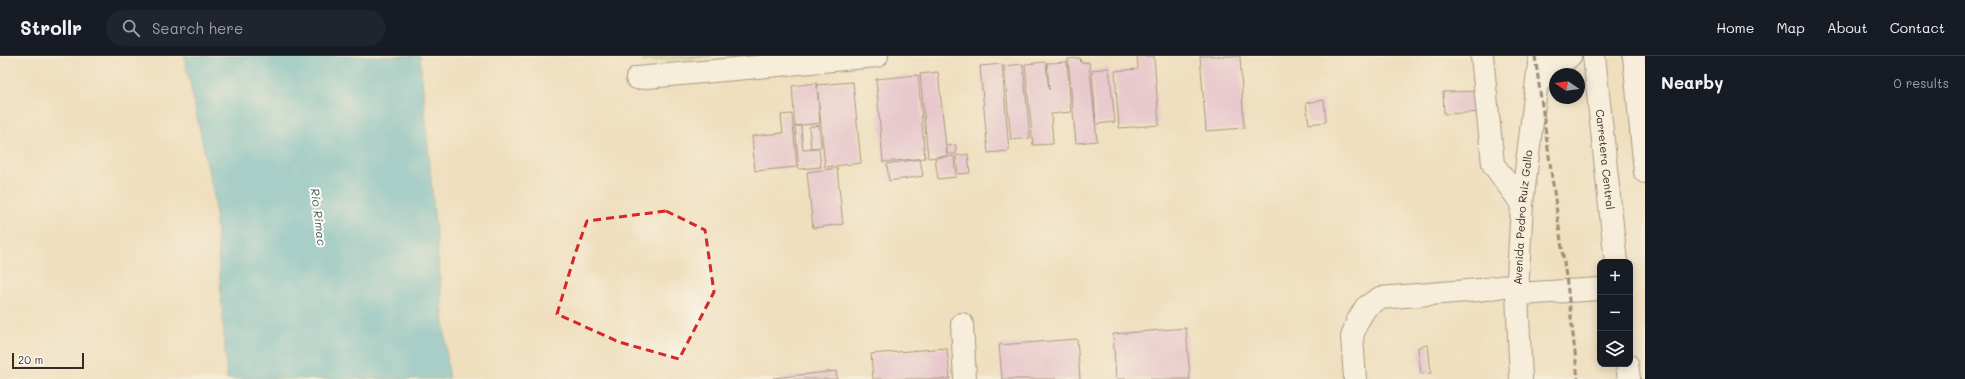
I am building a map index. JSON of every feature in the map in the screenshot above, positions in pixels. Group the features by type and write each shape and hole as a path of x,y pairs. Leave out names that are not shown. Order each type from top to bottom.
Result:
{"main road":[{"path":"637,78 877,56"},
{"path":"1482,56 1493,164 1522,204"},
{"name":"Avenida Pedro Ruiz Gallo","path":"1521,379 1518,289 1522,204 1540,56"},
{"path":"1537,82 1570,56"},
{"name":"Carretera Central","path":"1594,56 1616,259"},
{"path":"1634,56 1645,172"},
{"path":"1355,379 1352,337 1357,322 1366,307 1380,298 1479,290 1597,289"},
{"path":"962,324 965,379"},
{"path":"1627,367 1629,379"}],"highlighted area":[{"path":"666,211 705,230 714,292 679,359 619,342 557,314 575,254 587,221"}],"green space":[{"path":"643,56 712,56 643,62"}],"water":[{"name":"Río Rímac","path":"184,56 420,56 449,379 227,379 214,197"}],"building":[{"path":"1137,56 1154,56 1159,125 1119,128 1115,71 1138,69"},
{"path":"1200,56 1240,56 1244,128 1206,131"},
{"path":"1080,58 1081,63 1089,62 1097,141 1076,143 1068,59"},
{"path":"1046,62 1049,90 1047,63 1067,62 1071,112 1051,114 1053,144 1033,145 1025,64"},
{"path":"1002,64 1009,151 988,153 980,66"},
{"path":"1023,64 1030,138 1011,140 1004,66"},
{"path":"1109,68 1115,122 1096,124 1092,70"},
{"path":"938,72 947,156 928,158 920,74"},
{"path":"918,75 925,158 883,162 876,79"},
{"path":"853,82 861,163 825,167 817,85"},
{"path":"817,83 820,123 795,126 792,86"},
{"path":"1484,91 1485,112 1444,114 1443,92"},
{"path":"1324,100 1326,122 1309,124 1306,103"},
{"path":"792,114 797,167 755,171 752,136 783,133 781,115"},
{"path":"819,125 821,147 811,148 809,127"},
{"path":"795,126 801,126 803,150 819,149 821,167 799,169"},
{"path":"956,145 956,154 947,154 947,146"},
{"path":"968,154 970,173 958,174 956,156"},
{"path":"954,156 956,177 938,179 935,158"},
{"path":"920,159 923,176 889,181 887,164"},
{"path":"837,168 843,224 813,228 807,172"},
{"path":"1186,328 1190,379 1116,379 1113,334"},
{"path":"1077,339 1080,379 1002,379 999,345"},
{"path":"1428,345 1431,373 1421,374 1418,347"},
{"path":"947,348 950,379 873,379 871,354"},
{"path":"836,371 837,379 773,379 773,378"}],"railway":[{"path":"1535,56 1568,291 1578,379"}]}
